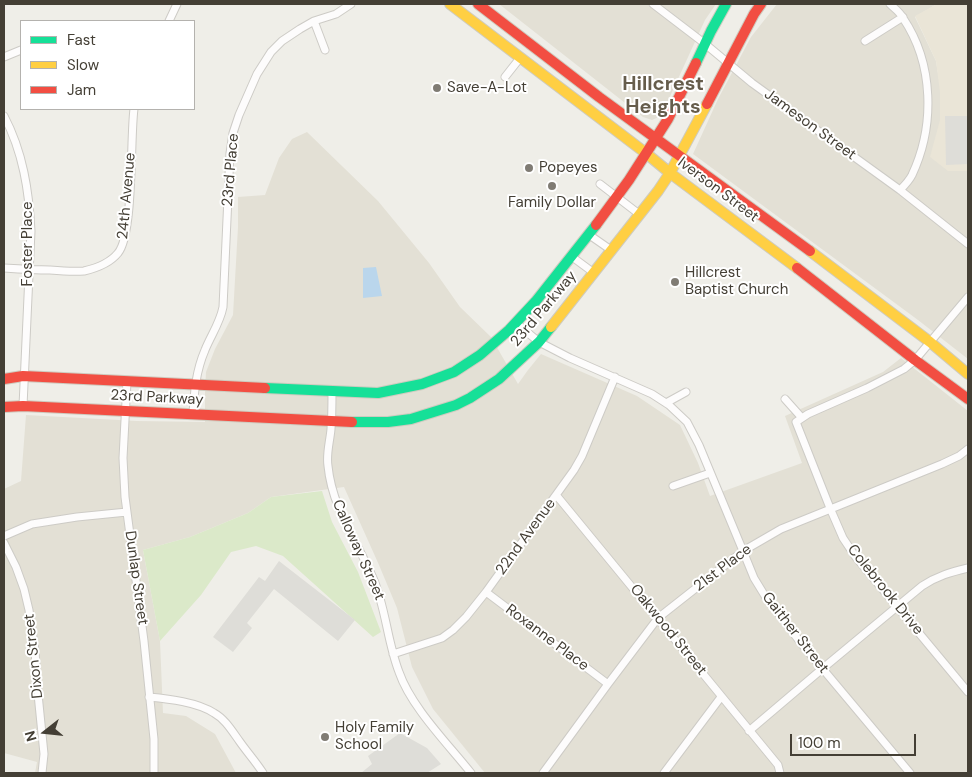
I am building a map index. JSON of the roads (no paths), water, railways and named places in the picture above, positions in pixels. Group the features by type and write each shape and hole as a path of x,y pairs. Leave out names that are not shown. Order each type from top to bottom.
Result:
{"street":[{"path":"169,20 175,4"},
{"name":"23rd Place","path":"193,414 195,385 202,357 219,322 223,306 230,153 233,133 257,74 271,52 282,40 300,28 336,14 351,4"},
{"name":"Iverson Street","path":"450,4 968,399"},
{"name":"Iverson Street","path":"478,4 599,96 813,253 930,342 968,374"},
{"name":"Jameson Street","path":"653,4 728,64 900,190 968,244"},
{"name":"23rd Parkway","path":"4,379 24,376 378,393 408,388 437,380 465,366 516,323 617,197 647,154 668,118 704,43 726,4"},
{"name":"23rd Parkway","path":"4,407 23,406 332,422 388,422 411,419 456,405 486,389 539,342 658,191 680,155 761,4"},
{"path":"890,4 903,16 918,46 927,84 928,109 926,129 920,154 911,176 900,190"},
{"path":"865,42 903,16"},
{"path":"314,21 325,50"},
{"path":"4,57 20,50"},
{"path":"505,77 520,58"},
{"name":"24th Avenue","path":"4,268 88,270 104,264 118,253 124,239 129,206 134,110"},
{"name":"Foster Place","path":"4,116 18,151 28,189 31,231 23,406"},
{"path":"600,184 639,214"},
{"path":"588,234 611,250"},
{"path":"571,256 594,273"},
{"path":"785,399 799,420 904,369 915,360 968,297"},
{"name":"Gaither Street","path":"516,323 539,342 570,358 652,394 678,413 693,431 742,551 764,596 910,773"},
{"name":"22nd Avenue","path":"393,654 442,638 466,617 557,496 574,470 582,456 615,377"},
{"name":"Dunlap Street","path":"127,382 123,458 127,512 144,641 154,739 154,773"},
{"name":"Calloway Street","path":"332,391 332,422 327,464 334,498 378,589 399,674 410,695 431,724 471,773"},
{"path":"666,403 686,392"},
{"name":"Colebrook Drive","path":"799,420 830,508 843,538 855,556 968,692"},
{"name":"21st Place","path":"544,773 658,618 742,551 781,529 942,464 968,449"},
{"path":"673,486 710,473"},
{"name":"Oakwood Street","path":"557,496 778,765 780,773"},
{"path":"4,536 32,524 127,512"},
{"name":"Dixon Street","path":"4,543 16,567 29,610 35,651 44,754 42,773"},
{"path":"749,731 822,668 930,581 945,574 968,568"},
{"name":"Roxanne Place","path":"486,592 608,684"},
{"path":"149,697 200,706 212,711 226,724 263,773"},
{"path":"664,773 722,697"}],"water":[{"path":"376,267 382,296 363,298 363,268"}],"place":[{"name":"Save-A-Lot","path":"437,88"},
{"name":"Popeyes","path":"529,168"},
{"name":"Family Dollar","path":"552,186"},
{"name":"Hillcrest Baptist Church","path":"675,282"},
{"name":"Holy Family School","path":"325,737"}],"district":[{"name":"Hillcrest Heights","path":"663,96"}]}
